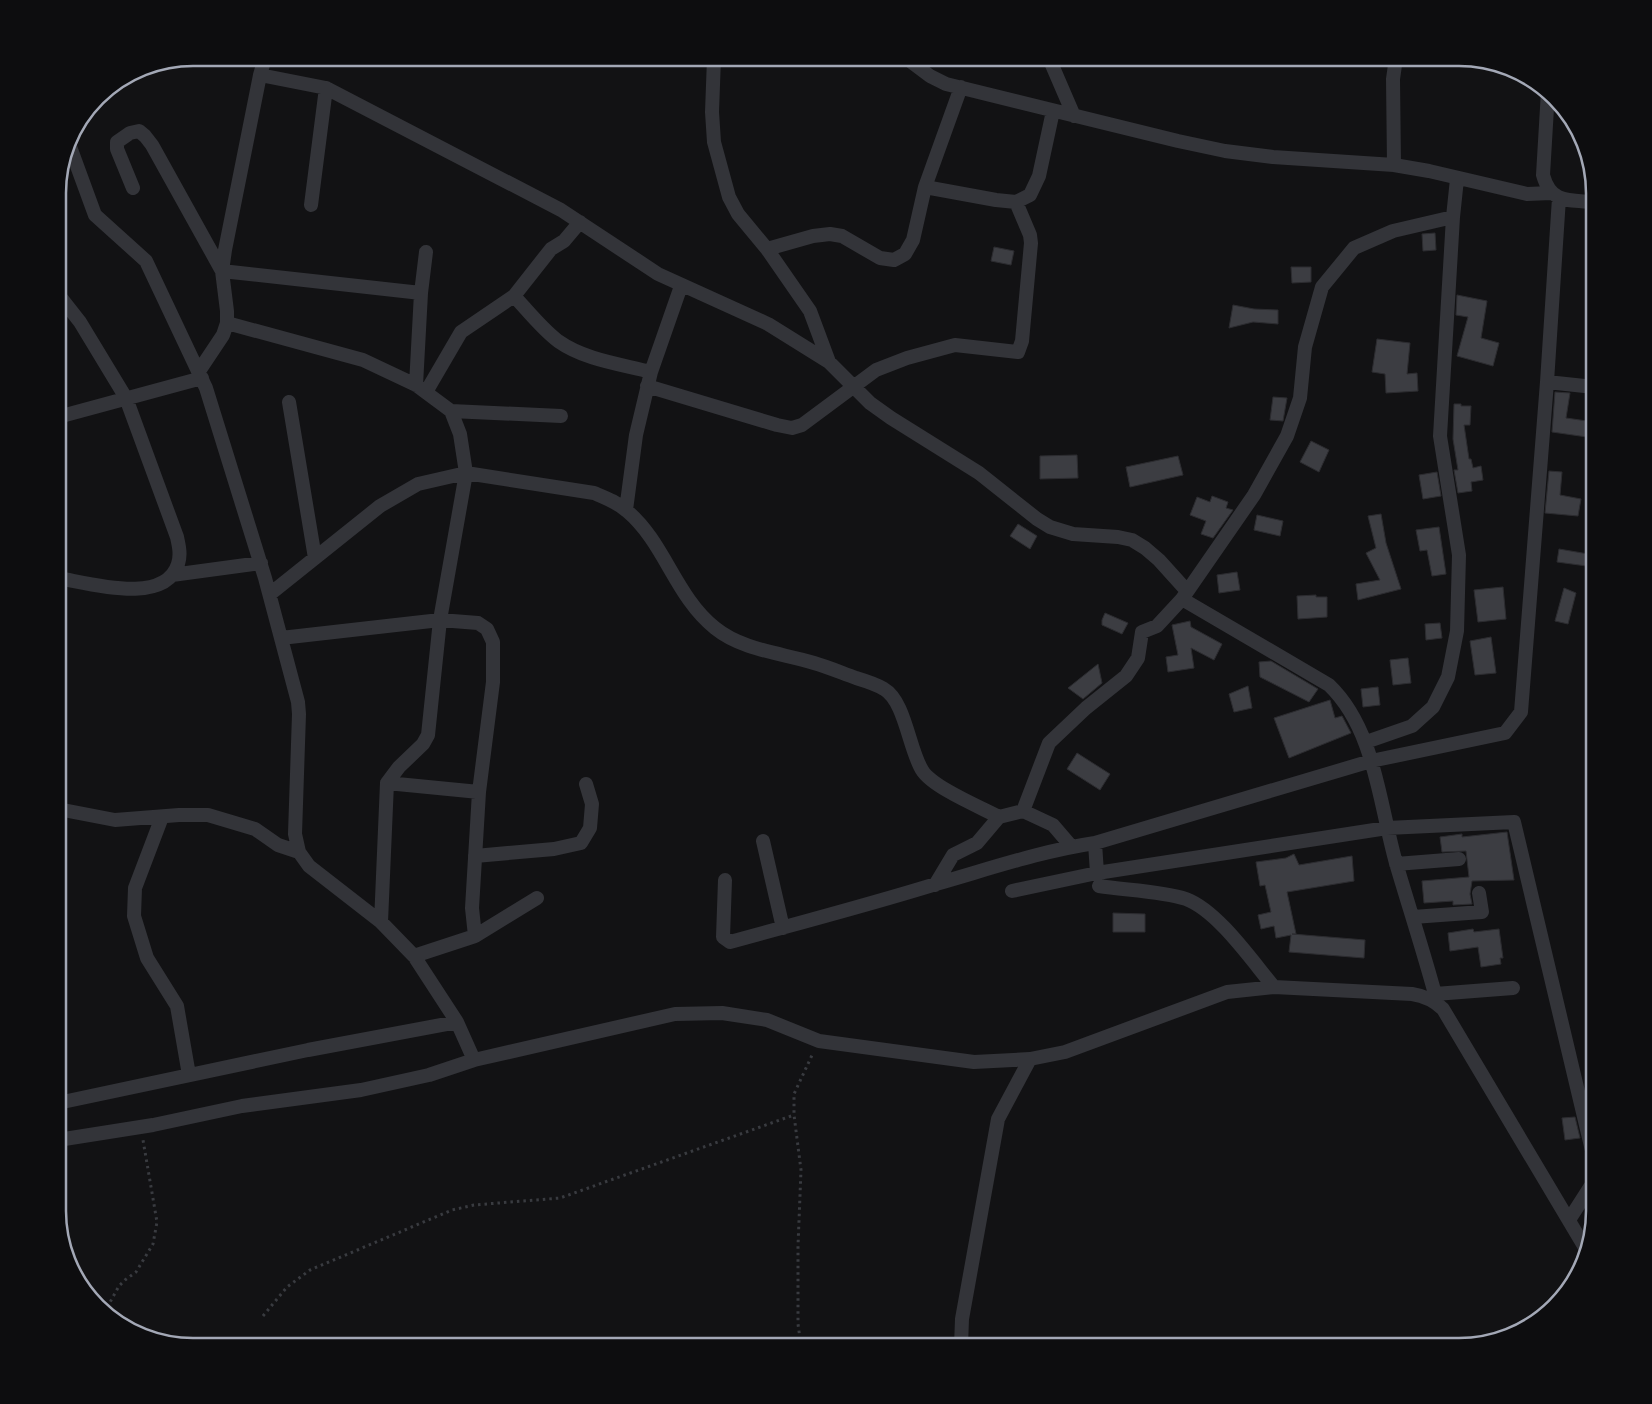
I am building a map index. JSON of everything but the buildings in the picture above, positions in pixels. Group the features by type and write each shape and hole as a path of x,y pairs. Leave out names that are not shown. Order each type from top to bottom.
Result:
{"street":[{"path":"67,414 200,374 222,335 227,323 222,271 225,250 263,66"},
{"path":"714,66 712,112 714,142 720,170 729,197 738,214 767,248 810,312 829,362"},
{"path":"917,66 930,76 946,84 1225,151 1274,157 1394,165 1567,200 1586,201"},
{"path":"1052,66 1074,116"},
{"path":"1394,165 1393,79 1395,66"},
{"path":"260,75 326,88 580,222 645,266 682,286 768,324 829,362 853,388 891,418 979,473 1037,520 1050,527 1073,534 1118,537 1132,540 1146,548 1159,560 1184,595 1328,685 1340,696 1351,711 1366,742 1396,864 1436,998 1581,1242"},
{"path":"767,248 813,236 830,234 842,236 880,258 894,260 905,254 913,240 925,186 961,87"},
{"path":"311,205 326,88"},
{"path":"725,880 723,938 730,942 935,885 1013,861 1071,846 1095,843 1371,761 1505,733 1521,712 1547,382 1544,195 1546,185 1543,175 1547,103"},
{"path":"925,186 1016,202 1030,195 1039,176 1054,111"},
{"path":"133,188 117,149 117,142 130,133 139,131 146,136 152,145 222,271"},
{"path":"72,156 94,215 146,261 206,388 261,563 298,702 295,834 299,852 309,866 381,922 414,956 457,1022 474,1060"},
{"path":"1366,742 1412,726 1433,707 1448,677 1457,631 1459,555 1440,436 1457,179"},
{"path":"647,386 792,428 802,425 876,370 907,358 955,345 1018,352 1022,341 1031,243 1030,235 1016,202"},
{"path":"1023,811 1049,743 1086,708 1126,676 1138,658 1142,632 1157,626 1184,595 1254,495 1287,436 1300,398 1306,347 1322,287 1354,248 1393,231 1453,217"},
{"path":"421,388 461,332 514,296 551,249 564,241 580,222"},
{"path":"421,388 421,293 426,252"},
{"path":"222,271 421,293"},
{"path":"626,510 636,435 647,386 682,286"},
{"path":"514,296 558,341 582,354 651,372"},
{"path":"67,305 80,322 126,398 178,537 180,552 178,564 172,575 161,583 146,588 132,590 67,579"},
{"path":"227,323 363,360 421,388 451,411 460,434 466,473 440,620 428,735 423,744 399,767 387,783 381,922"},
{"path":"1547,382 1586,386"},
{"path":"290,402 315,558"},
{"path":"451,411 561,416"},
{"path":"270,594 380,506 418,484 466,473 594,493 612,500 641,524 694,608 715,628 762,650 815,663 886,690 895,700 900,711 922,770 933,782 999,817"},
{"path":"172,575 261,563"},
{"path":"281,638 440,620 478,623 487,629 493,642 494,682 479,792 472,908 475,936"},
{"path":"387,783 479,792"},
{"path":"475,856 554,849 581,842 590,828 592,804 586,784"},
{"path":"67,811 115,820 208,814 255,829 278,845 299,852"},
{"path":"935,885 954,855 976,843 999,817 1023,811 1054,825 1071,846"},
{"path":"162,817 135,888 134,916 147,958 177,1006 189,1075"},
{"path":"1012,891 1098,880 1387,828 1514,822 1586,1125"},
{"path":"763,841 783,928"},
{"path":"1095,843 1098,880"},
{"path":"1396,864 1459,859"},
{"path":"1098,880 1174,896 1196,904 1208,911 1219,921 1274,987"},
{"path":"1413,917 1482,912 1479,893"},
{"path":"414,956 475,936 537,898"},
{"path":"67,1139 141,1127 242,1106 361,1090 429,1075 474,1060 675,1014 722,1013 768,1020 819,1041 974,1062 1030,1059 1065,1052 1227,992 1274,987 1412,994 1436,998 1512,988"},
{"path":"67,1101 308,1050 457,1022"},
{"path":"961,1338 962,1319 998,1118 1030,1059"},
{"path":"1569,1220 1586,1193"}],"path":[{"path":"800,1338 798,1324 798,1246 801,1170 794,1115 794,1094 819,1041"},
{"path":"263,1316 287,1287 301,1275 452,1210 474,1205 560,1198 794,1115"},
{"path":"109,1305 119,1286 136,1272 153,1244 157,1222 141,1127"}]}
